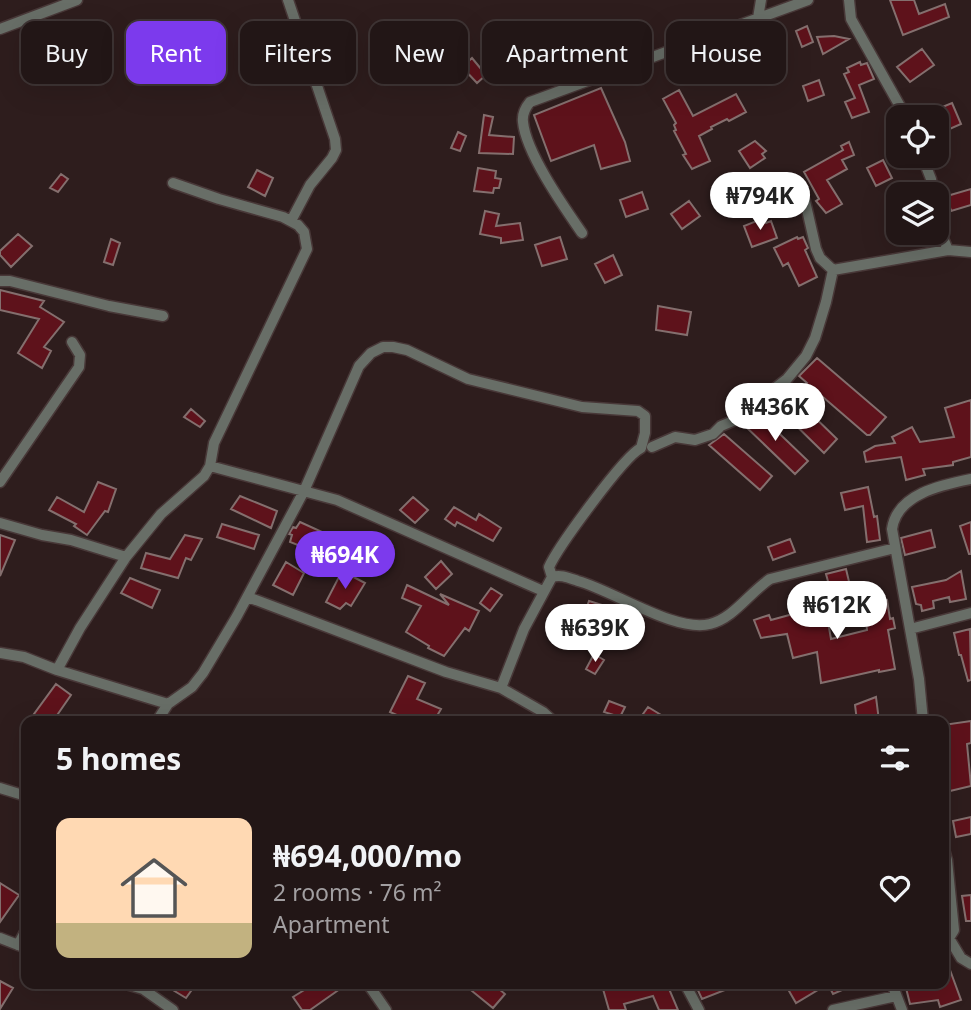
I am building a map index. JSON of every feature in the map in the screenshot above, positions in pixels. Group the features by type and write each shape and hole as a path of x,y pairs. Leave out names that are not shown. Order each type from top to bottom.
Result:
{"street":[{"path":"0,29 77,0"},
{"path":"288,0 335,139 336,150 310,185 291,221"},
{"path":"758,18 761,0"},
{"path":"582,233 544,174 525,133 523,114 530,102 808,0"},
{"path":"849,0 851,19 899,105"},
{"path":"57,670 80,628 126,557 161,514 196,486 211,466 217,435 307,249 304,232 291,221 173,183"},
{"path":"805,201 816,249 820,258 833,270"},
{"path":"946,245 948,250"},
{"path":"833,270 948,250 971,253"},
{"path":"652,447 675,437 695,440 713,434 787,379 806,356 815,338 833,270"},
{"path":"0,281 163,316"},
{"path":"0,482 79,367 80,355 72,342"},
{"path":"160,716 168,704 192,687 203,673 248,597 304,491 359,366 371,353 383,347 407,350 468,379 582,407 638,411 645,416 645,433 641,448 634,452 618,471 557,550 549,567 552,577"},
{"path":"211,466 337,500 543,591"},
{"path":"922,716 892,530 893,519 908,501 971,479"},
{"path":"0,523 126,557"},
{"path":"501,688 524,629 552,577 558,575 587,583 678,623 710,624 730,614 770,579 895,548"},
{"path":"248,597 392,649 446,672 501,688 547,716"},
{"path":"910,629 971,614"},
{"path":"0,653 24,657 57,670 168,704"},
{"path":"0,788 21,794"},
{"path":"949,880 954,930 949,936"},
{"path":"0,938 21,947"},
{"path":"949,943 961,958 971,964"},
{"path":"148,989 173,1010"},
{"path":"371,989 386,1010"},
{"path":"688,989 699,1010"},
{"path":"894,989 902,1010"},
{"path":"833,1010 896,996"}],"building":[{"path":"890,0 914,0 919,14 945,4 949,17 903,35"},
{"path":"807,26 813,42 802,47 796,31"},
{"path":"817,37 849,39 823,54"},
{"path":"922,49 934,65 910,82 897,67"},
{"path":"472,58 482,70 482,79 477,83 468,73 468,62"},
{"path":"860,62 861,65 867,63 874,79 859,85 869,112 852,118 845,102 855,98 844,74 849,72 847,68"},
{"path":"819,80 824,95 808,101 803,86"},
{"path":"601,88 625,142 630,161 601,169 594,145 551,161 534,115"},
{"path":"679,90 693,116 736,94 746,112 711,127 712,129 699,136 710,161 692,169 683,155 686,154 674,131 676,123 663,99"},
{"path":"952,103 961,124 949,129 949,105"},
{"path":"484,115 493,117 489,135 514,137 513,154 479,153"},
{"path":"458,132 466,136 460,151 451,148"},
{"path":"755,141 766,151 762,154 765,158 750,168 739,151"},
{"path":"849,142 854,155 842,160 847,169 827,180 842,204 826,213 816,201 819,199 804,172 843,150 841,146"},
{"path":"883,160 892,178 876,186 867,168"},
{"path":"478,168 496,171 495,178 501,179 499,188 494,188 493,193 474,191"},
{"path":"257,170 273,178 265,196 248,187"},
{"path":"61,174 68,179 58,192 50,188"},
{"path":"971,189 971,205 951,211 949,195"},
{"path":"642,192 648,209 626,217 620,200"},
{"path":"689,201 700,216 682,229 671,214"},
{"path":"485,211 499,214 496,226 520,223 523,240 501,243 501,238 480,234"},
{"path":"764,218 766,223 771,221 777,238 752,247 744,226"},
{"path":"18,234 32,246 11,267 0,255 0,251"},
{"path":"560,237 567,259 542,266 535,245"},
{"path":"797,237 803,237 808,248 805,250 817,277 799,286 788,263 783,266 774,248"},
{"path":"111,239 120,243 113,265 104,262"},
{"path":"613,255 622,275 605,283 595,264"},
{"path":"0,290 44,301 40,307 64,322 44,347 51,351 42,368 18,353 39,319 0,310"},
{"path":"658,306 691,312 687,335 656,330"},
{"path":"817,358 886,417 867,435 816,391 800,403 837,439 824,453 771,401 786,389 792,395 807,383 799,376"},
{"path":"971,400 971,457 953,462 953,465 923,469 925,475 906,480 901,457 866,462 864,452 875,446 895,443 892,437 912,427 920,442 954,437 945,408"},
{"path":"191,409 205,421 200,427 184,417"},
{"path":"757,412 808,461 795,474 742,423"},
{"path":"724,434 772,476 760,490 709,445"},
{"path":"98,482 116,489 108,512 105,511 87,535 74,526 76,524 49,510 57,497 84,512"},
{"path":"868,487 874,517 877,516 880,540 867,542 863,506 845,510 841,493"},
{"path":"240,496 277,511 271,528 231,509"},
{"path":"413,497 428,510 415,523 400,510"},
{"path":"454,507 476,520 479,514 501,528 493,541 457,522 455,526 445,519"},
{"path":"300,522 322,532 313,551 290,542 292,535 289,534"},
{"path":"971,522 971,554 969,554 960,526"},
{"path":"222,524 259,535 254,549 217,537"},
{"path":"931,530 935,547 905,555 901,538"},
{"path":"0,535 15,540 0,576"},
{"path":"185,535 202,539 191,560 186,558 178,578 141,568 146,553 170,559"},
{"path":"790,539 795,552 773,560 768,547"},
{"path":"441,561 452,574 436,589 425,577"},
{"path":"286,562 304,573 293,595 273,585"},
{"path":"846,569 851,590 832,596 826,574"},
{"path":"342,571 365,583 351,606 346,603 340,609 326,602"},
{"path":"961,571 966,599 950,602 949,597 933,601 934,608 922,611 921,605 916,604 912,587 946,580"},
{"path":"130,578 160,590 152,608 121,593"},
{"path":"407,585 449,605 440,594 479,611 469,631 465,628 444,656 406,632 421,606 402,598"},
{"path":"491,588 502,595 490,611 480,603"},
{"path":"887,600 890,619 893,618 895,628 888,630 895,669 821,683 817,652 793,658 787,634 761,638 754,620 769,615 771,620 826,605 834,621 828,622 831,639 867,630 864,604"},
{"path":"589,601 605,606 604,609 619,617 606,644 555,627 559,618 580,626"},
{"path":"970,629 971,680 968,681 954,633"},
{"path":"594,654 604,660 595,674 586,669"},
{"path":"408,676 425,683 417,699 441,709 437,716 399,716 390,712"},
{"path":"56,684 71,695 56,716 34,714"},
{"path":"876,697 878,716 856,716 855,705"},
{"path":"609,701 625,707 620,716 604,712"},
{"path":"648,707 663,716 642,716"},
{"path":"971,721 971,743 967,744 971,786 950,791 949,786 949,724"},
{"path":"971,817 971,834 956,837 953,821"},
{"path":"0,883 19,895 0,922"},
{"path":"971,895 971,921 966,921 962,896"},
{"path":"949,967 961,1000 940,1007 938,1000 910,1004 906,989 949,989"},
{"path":"0,981 13,988 0,1009"},
{"path":"171,989 192,989 186,998"},
{"path":"306,989 340,989 310,1010 302,1010 293,997"},
{"path":"499,989 505,994 493,1008 472,991"},
{"path":"603,989 669,989 678,1010 659,1010 653,996 624,1004 626,1010 609,1010"},
{"path":"697,989 725,990 702,999"},
{"path":"788,989 820,989 796,1003"},
{"path":"830,989 844,989 833,994"}]}
